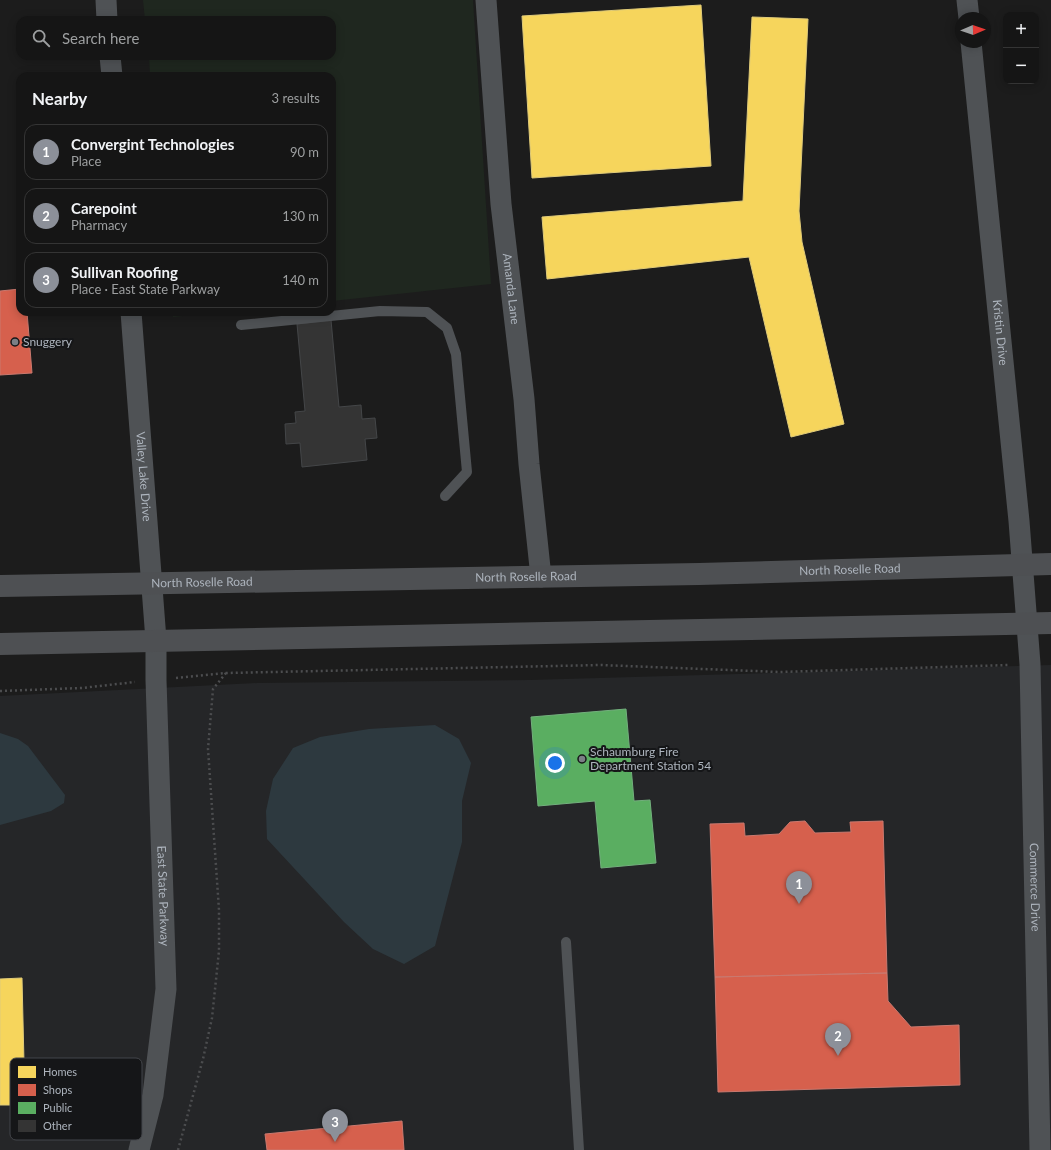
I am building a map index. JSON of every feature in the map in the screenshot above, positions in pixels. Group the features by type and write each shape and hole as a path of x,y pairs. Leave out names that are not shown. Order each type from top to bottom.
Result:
{"main road":[{"name":"North Roselle Road","path":"0,586 699,574 1051,564"},
{"path":"0,644 1051,623"}],"street":[{"path":"106,0 107,16"},
{"name":"Amanda Lane","path":"486,0 501,204 524,399 529,464 541,577"},
{"path":"967,0 968,12"},
{"name":"Kristin Drive","path":"972,48 1019,521 1026,624"},
{"path":"110,60 112,72"},
{"name":"Valley Lake Drive","path":"131,316 156,640"},
{"name":"Commerce Drive","path":"1026,624 1030,664 1040,1150"},
{"name":"East State Parkway","path":"142,1138 153,1095 166,989 156,640"},
{"name":"East State Parkway","path":"139,1150 142,1140"}],"lane":[{"path":"336,315 380,311 427,312 448,328 456,354 467,472 445,496"},
{"path":"241,325 330,316"},
{"path":"566,942 579,1150"}],"path":[{"path":"178,1150 203,1059 212,1018 219,951 219,910 208,749 213,688 226,673 601,665 780,672 1030,664"},
{"path":"0,690 82,688"}],"shaded area":[{"path":"143,0 473,0 491,284 336,301 336,72 150,72 149,60 336,60 336,16 145,16"},
{"path":"1051,665 1051,1150 0,1150 0,696 258,683 530,680"},
{"path":"435,725 459,739 471,763 462,801 462,842 435,946 404,964 373,949 344,922 267,839 266,811 273,779 293,748 320,737 369,729"},
{"path":"0,733 18,739 28,746 65,795 64,803 51,811 0,825"}],"building: Homes":[{"path":"701,5 711,166 532,178 522,16"},
{"path":"752,17 808,19 799,211 802,242 844,424 791,437 749,257 547,279 542,217 743,201"},
{"path":"22,978 24,1058 10,1058 10,1105 0,1105 0,979"}],"building: Shops":[{"name":"Snuggery","path":"16,289 16,316 27,316 32,373 0,375 0,291"},
{"path":"805,821 815,833 851,832 850,822 883,821 887,973 715,977 710,824 744,823 745,836 779,834 790,822"},
{"path":"887,973 888,1001 911,1027 959,1025 960,1085 718,1092 715,977"},
{"path":"402,1121 404,1150 267,1150 265,1134"}],"building: Public":[{"name":"Schaumburg Fire Department Station 54","path":"626,709 634,801 650,800 656,863 601,868 595,801 538,806 531,717"}],"building: Other":[{"path":"331,320 339,407 361,405 362,419 375,418 377,438 365,439 367,460 302,467 300,443 286,444 285,424 296,423 295,412 305,411 297,324"}],"place":[{"name":"Snuggery","path":"15,342"},
{"name":"Schaumburg Fire Department Station 54","path":"582,759"},
{"name":"Convergint Technologies","path":"799,904"},
{"name":"Carepoint","path":"838,1056"},
{"name":"Sullivan Roofing","path":"335,1142"}]}
